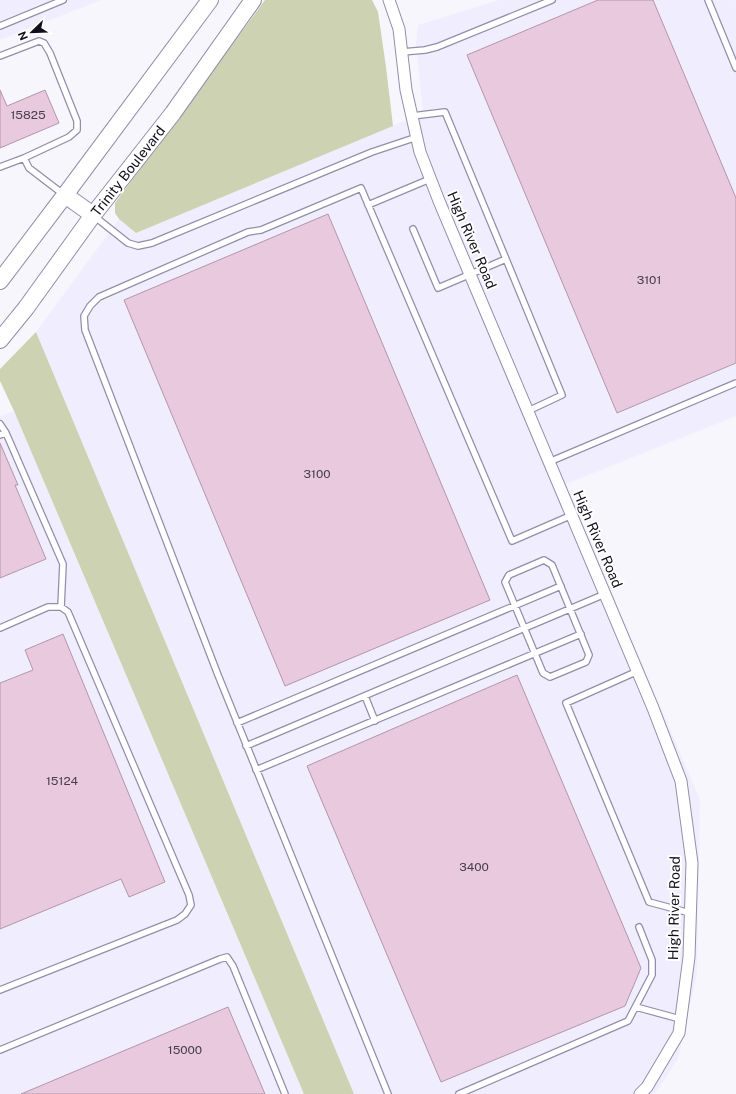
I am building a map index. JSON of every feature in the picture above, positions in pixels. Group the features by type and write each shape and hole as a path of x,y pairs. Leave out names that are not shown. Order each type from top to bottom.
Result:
{"main road":[{"path":"0,281 210,0"},
{"name":"Trinity Boulevard","path":"0,340 26,308 93,215 173,113 253,0"},
{"path":"65,195 93,215"}],"street":[{"name":"High River Road","path":"389,0 399,29 406,90 416,137 430,179 638,671 681,781 692,863 689,957 678,1033 647,1087 640,1094"}],"lane":[{"path":"0,26 63,0"},
{"path":"402,52 425,50 437,47 552,0"},
{"path":"708,0 736,68"},
{"path":"0,56 39,41 44,43 50,53 77,121 77,130 69,137 24,158 0,167"},
{"path":"412,116 445,112 562,395 528,411"},
{"path":"93,215 128,243 138,246 152,243 372,152 416,137"},
{"path":"24,158 29,168 65,195"},
{"path":"368,205 430,179"},
{"path":"388,1094 218,675 85,330 84,316 90,306 99,297 248,232 260,230 361,188 512,541 572,515"},
{"path":"413,229 438,288 506,259"},
{"path":"549,462 736,384"},
{"path":"0,424 3,434 63,564 61,607"},
{"path":"544,560 552,564 589,655 586,662 550,677 543,673 515,606 505,582 508,575 544,560"},
{"path":"237,723 561,586"},
{"path":"246,746 605,594"},
{"path":"0,628 48,608 61,607 68,612 189,895 191,905 185,914 177,920 0,990"},
{"path":"256,770 581,634"},
{"path":"638,671 566,703 649,902 690,912"},
{"path":"364,696 374,720"},
{"path":"459,1094 628,1021 652,975 652,960 639,927"},
{"path":"0,1050 227,957 233,966 285,1094"},
{"path":"636,1007 680,1019"}],"shaded area":[{"path":"0,0 101,0 0,40"},
{"path":"499,0 735,0 736,2 736,416 566,484 700,800 697,974 678,1059 655,1094 354,1094 36,332 119,219 136,233 423,113 416,44 418,25"},
{"path":"14,411 304,1094 0,1094 0,416"}],"green space":[{"path":"265,0 372,0 378,12 393,126 136,233 119,219 115,213 115,203"},
{"path":"36,332 354,1094 304,1094 0,381 0,369"}],"building":[{"path":"598,0 653,0 736,198 736,363 617,413 467,55"},
{"path":"0,90 7,106 45,90 59,123 0,148"},
{"path":"328,214 490,600 285,686 124,300"},
{"path":"0,443 18,485 15,485 46,559 0,578"},
{"path":"63,634 165,882 129,897 121,879 0,929 0,683 33,670 25,650"},
{"path":"517,675 641,968 625,1006 441,1082 307,766"},
{"path":"228,1007 265,1094 21,1094"}]}
